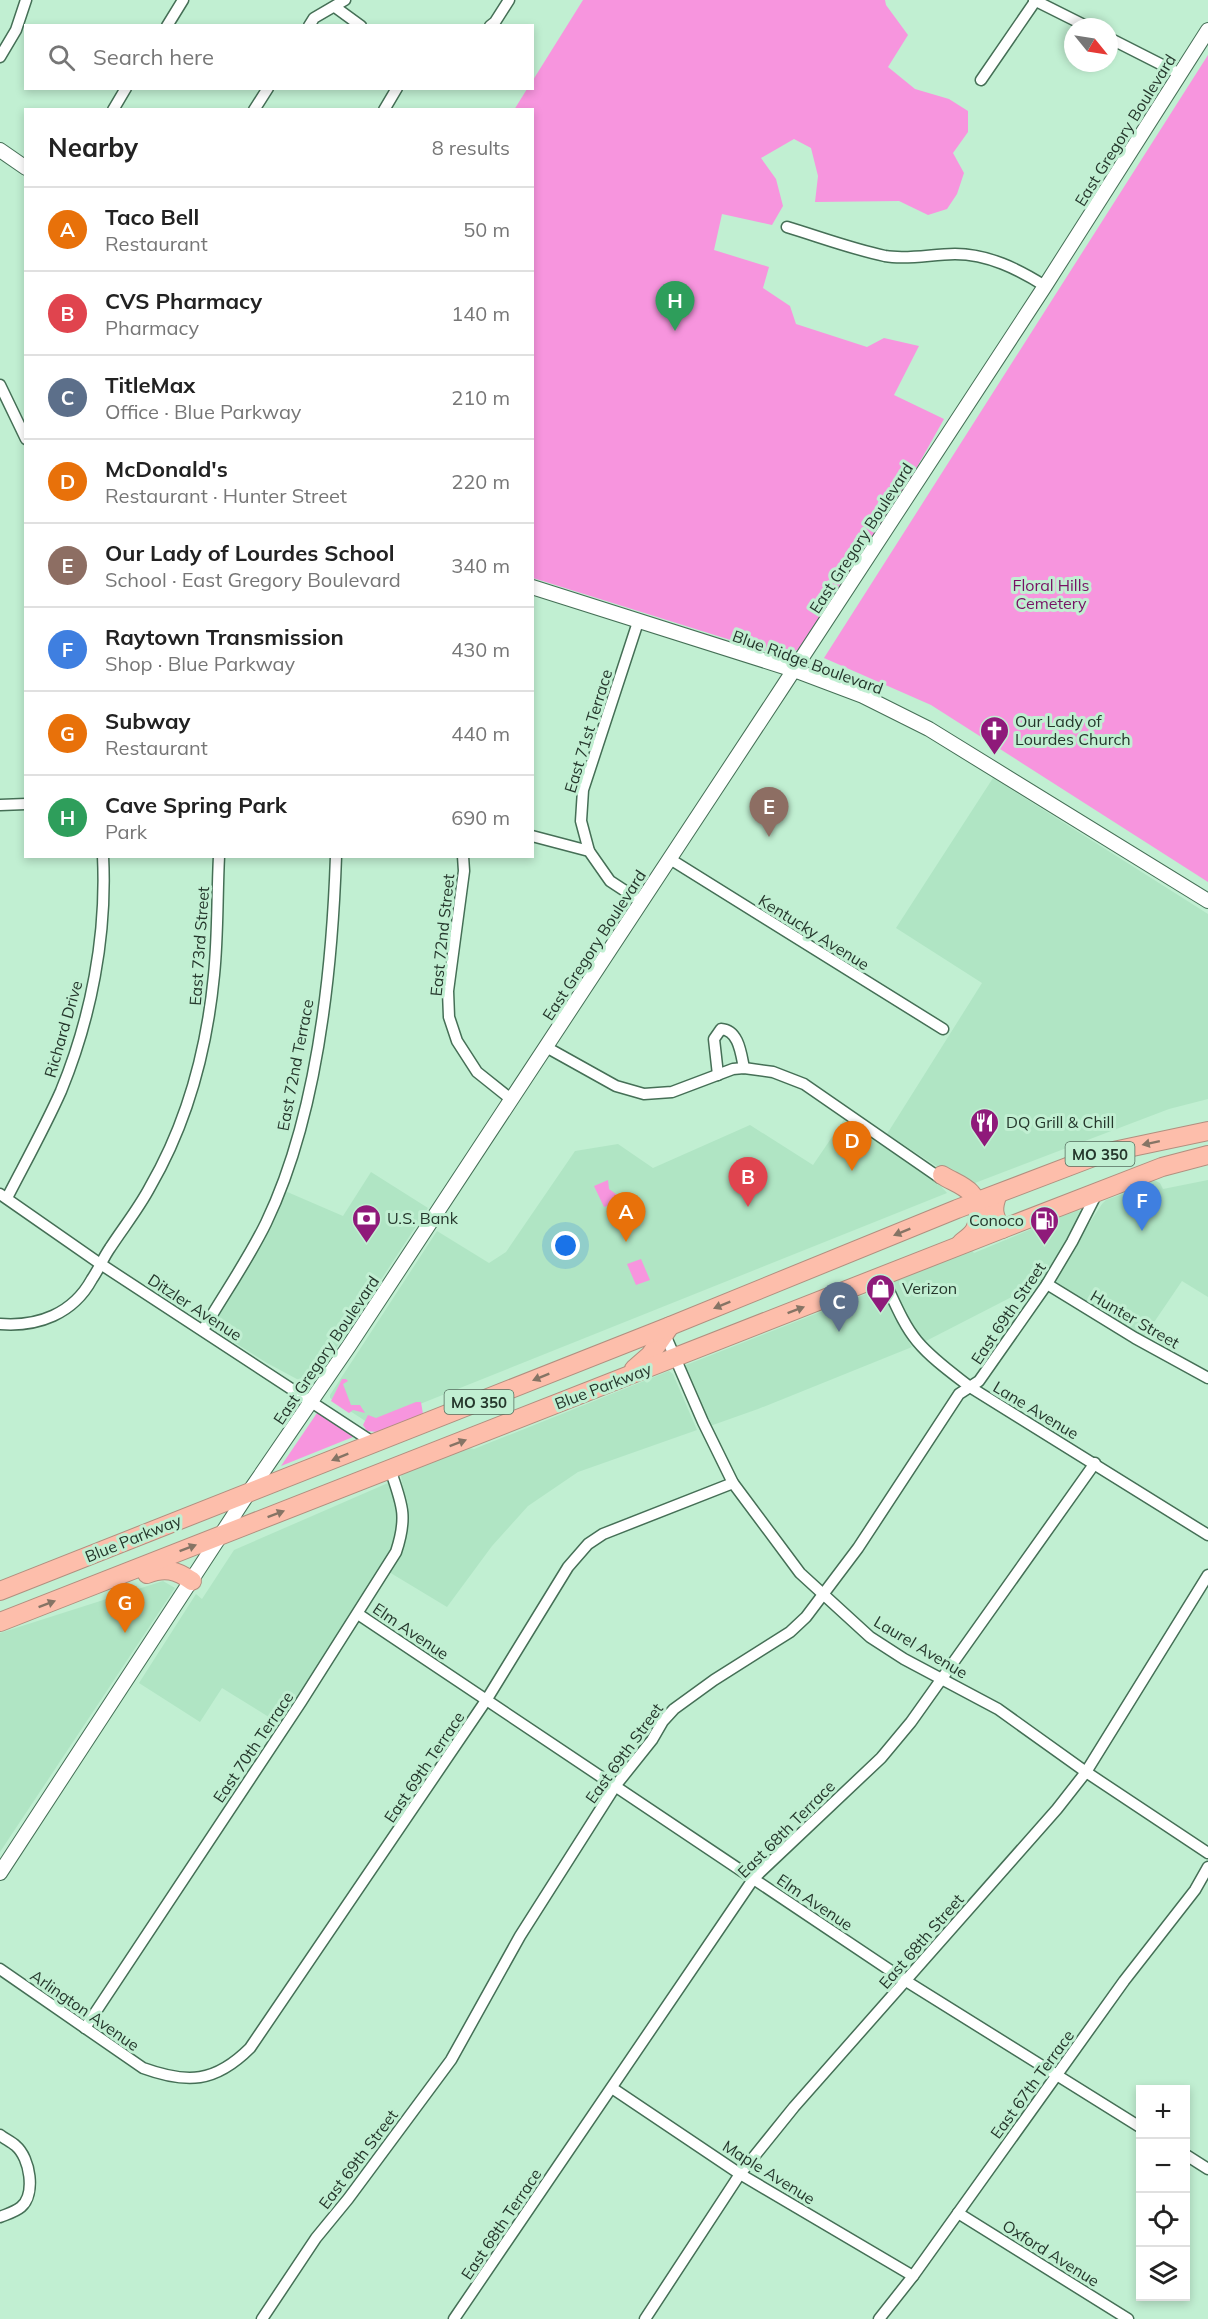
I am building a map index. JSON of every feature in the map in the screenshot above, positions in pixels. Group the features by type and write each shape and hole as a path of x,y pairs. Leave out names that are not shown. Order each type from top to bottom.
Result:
{"highway":[{"name":"Blue Parkway","path":"0,1591 666,1330 957,1209 1104,1153 1208,1131"},
{"name":"Blue Parkway","path":"0,1622 1097,1192 1162,1167 1208,1155"},
{"path":"941,1177 972,1193 976,1202 975,1231 955,1248"},
{"path":"941,1177 954,1192 957,1209"},
{"path":"998,1194 994,1204 994,1215 1002,1229"},
{"path":"623,1378 650,1355 666,1330"},
{"path":"84,1589 105,1588 165,1569 177,1571 192,1581"}],"main road":[{"name":"East Gregory Boulevard","path":"0,1873 249,1492 312,1402 642,902 1045,286 1208,30"},
{"path":"0,150 24,167"},
{"name":"Blue Ridge Boulevard","path":"534,588 794,670 863,696 929,729 1208,901"}],"street":[{"path":"0,57 15,31 26,0"},
{"path":"168,24 183,0"},
{"path":"310,24 314,18 335,8 345,0"},
{"path":"492,24 509,0"},
{"path":"981,80 1036,0 1071,18"},
{"path":"335,8 359,24"},
{"path":"1118,43 1180,74"},
{"path":"114,108 125,90"},
{"path":"255,108 267,90"},
{"path":"385,108 396,90"},
{"path":"787,227 886,256 911,258 957,254 988,259 1018,269 1045,286"},
{"path":"0,385 24,435"},
{"name":"East 71st Terrace","path":"589,851 581,821 583,790 638,622"},
{"path":"0,805 24,804"},
{"path":"534,837 589,851 610,880 642,902"},
{"name":"Richard Drive","path":"3,1196 60,1092 80,1036 98,956 103,909 103,858"},
{"name":"East 73rd Street","path":"99,1263 158,1172 181,1120 199,1066 214,973 219,858"},
{"name":"East 72nd Terrace","path":"203,1329 265,1224 289,1167 303,1118 317,1046 330,951 336,858"},
{"name":"East 72nd Street","path":"463,858 464,871 448,991 449,1017 457,1041 477,1072 512,1100"},
{"name":"Kentucky Avenue","path":"670,858 943,1029"},
{"path":"718,1075 714,1039 721,1029 728,1029 733,1033 744,1068"},
{"path":"546,1047 616,1086 644,1094 672,1092 733,1069 744,1068 773,1072 804,1084 941,1177"},
{"name":"East 69th Street","path":"262,2319 316,2238 348,2199 451,2060 520,1936 616,1785 674,1709 714,1680 790,1632 824,1595 858,1548 959,1394 979,1381 1047,1284 1072,1242 1097,1192"},
{"name":"Ditzler Avenue","path":"3,1196 99,1263 374,1443"},
{"path":"0,1324 36,1323 61,1312 82,1294 93,1278 99,1263"},
{"name":"Lane Avenue","path":"882,1276 898,1310 917,1341 944,1367 970,1387 1208,1535"},
{"name":"Hunter Street","path":"1047,1284 1135,1338 1208,1378"},
{"name":"Laurel Avenue","path":"666,1330 703,1422 733,1483 786,1556 824,1595 870,1637 998,1709 1086,1772 1208,1854"},
{"name":"East 68th Terrace","path":"454,2319 754,1878 881,1758 911,1722 1095,1463"},
{"name":"East 70th Terrace","path":"85,2028 358,1614 396,1552 404,1527 403,1508 390,1469"},
{"name":"East 69th Terrace","path":"155,2073 177,2078 204,2077 240,2059 250,2048 487,1699 568,1567 588,1545 616,1527 733,1483"},
{"name":"East 68th Street","path":"645,2319 740,2174 795,2107 1057,1809 1086,1772 1208,1575"},
{"name":"Elm Avenue","path":"358,1614 906,1981 1136,2124"},
{"name":"East 67th Terrace","path":"879,2319 913,2276 1124,1981 1195,1890 1208,1867"},
{"name":"Arlington Avenue","path":"0,1969 143,2068 155,2073"},
{"name":"Maple Avenue","path":"612,2088 740,2174 913,2276"},
{"path":"0,2136 16,2146 22,2154 30,2181 29,2198 22,2206 0,2217"},
{"path":"1190,2158 1208,2169"},
{"name":"Oxford Avenue","path":"958,2213 1128,2319"}],"shaded area":[{"path":"993,778 1208,914 1208,1099 1169,1109 967,1186 887,1134 982,983 896,928"},
{"path":"845,1118 938,1183 947,1193 370,1424 330,1398 437,1231 489,1263 506,1252 575,1151 618,1144 653,1168 750,1125 813,1165"},
{"path":"371,1172 428,1208 314,1382 308,1385 216,1331 211,1324 269,1226 285,1191 343,1216"},
{"path":"1154,1180 1160,1183 1163,1189 1208,1180 1208,1297 1182,1281 1144,1337 1056,1283 1055,1280 1056,1274 1102,1204 1106,1200 1134,1190 1138,1185"},
{"path":"1077,1210 1081,1211 1082,1218 1039,1285 924,1342 898,1300 894,1279 970,1248 974,1253"},
{"path":"876,1290 885,1293 912,1347 710,1426 686,1365"},
{"path":"669,1371 673,1374 697,1430 578,1472 528,1506 492,1546 447,1607 389,1572 406,1538 407,1515 401,1476 403,1472 464,1447 474,1449"},
{"path":"388,1483 399,1509 397,1540 388,1560 280,1724 222,1688 200,1722 139,1683 196,1594 202,1599 234,1550"},
{"path":"163,1581 175,1588 0,1852 0,1633"}],"green space":[{"path":"583,0 885,0 886,5 908,35 888,67 915,89 949,99 968,111 968,132 953,153 964,173 957,194 947,209 928,215 899,201 815,202 818,176 811,148 794,139 761,158 776,179 783,206 772,225 722,214 714,250 769,267 763,288 790,306 796,324 867,347 884,338 919,346 894,395 944,419 908,483 801,650 787,651 778,655 534,578 534,108 515,108 526,90 534,90 534,78"},
{"name":"Floral Hills Cemetery","path":"1208,55 1208,882 931,705 824,658"},
{"path":"608,1180 609,1189 620,1197 621,1201 604,1207 594,1186"},
{"path":"641,1259 650,1280 636,1285 627,1264"},
{"path":"342,1379 348,1381 343,1384 351,1405 360,1405 365,1413 353,1410 349,1413 331,1401"},
{"path":"421,1402 423,1414 377,1432 367,1431 363,1425 368,1415 376,1418"},
{"path":"317,1413 325,1413 355,1434 353,1437 281,1466"}],"place":[{"name":"Cave Spring Park","path":"675,331"},
{"name":"Our Lady of Lourdes Church","path":"994,756"},
{"name":"Our Lady of Lourdes School","path":"769,837"},
{"name":"DQ Grill & Chill","path":"985,1148"},
{"name":"McDonald's","path":"852,1171"},
{"name":"CVS Pharmacy","path":"748,1207"},
{"name":"Raytown Transmission","path":"1142,1231"},
{"name":"Taco Bell","path":"626,1242"},
{"name":"U.S. Bank","path":"366,1244"},
{"name":"Conoco","path":"1045,1246"},
{"name":"Verizon","path":"881,1314"},
{"name":"TitleMax","path":"839,1332"},
{"name":"Subway","path":"125,1633"}]}
